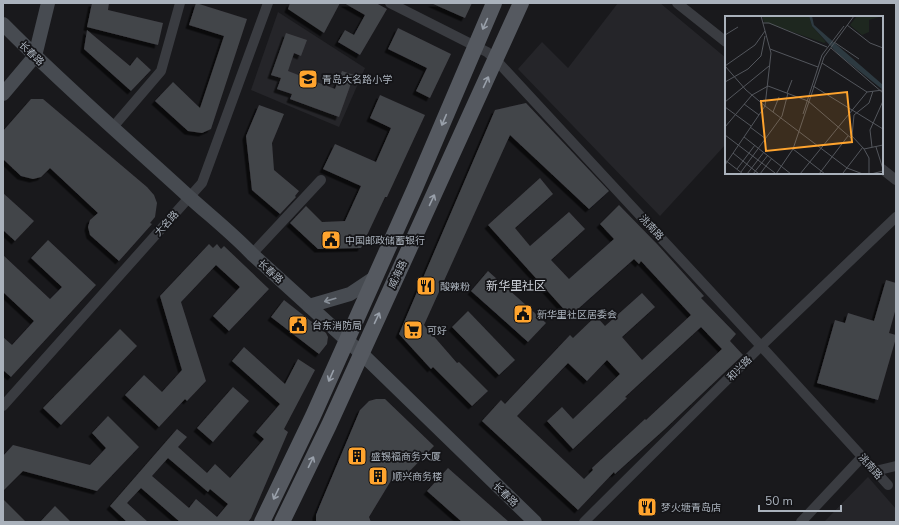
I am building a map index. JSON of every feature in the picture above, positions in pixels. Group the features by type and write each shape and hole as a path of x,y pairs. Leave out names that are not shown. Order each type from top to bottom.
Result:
{"main road":[{"path":"3,94 35,56 48,3"},
{"name":"威海路","path":"262,522 313,416 415,188 494,3"},
{"name":"威海路","path":"282,522 329,425 521,3"},
{"name":"长春路","path":"3,24 35,56 112,127 238,239 252,254 361,353 535,522"},
{"path":"309,306 350,294 374,278"}],"street":[{"path":"112,127 161,71 180,3"},
{"name":"大名路","path":"5,399 202,183 268,3"},
{"name":"洮南路","path":"390,3 487,52 496,60 888,485"},
{"path":"677,3 725,41"},
{"path":"883,170 896,180"},
{"path":"252,254 321,180"},
{"name":"和兴路","path":"584,522 761,346 896,217"},
{"path":"801,522 862,457"},
{"path":"875,471 896,466"}],"shaded area":[{"path":"618,3 660,3 725,57 725,145 660,216 518,69 542,42 568,68"},
{"name":"青岛大名路小学","path":"278,12 365,68 339,127 251,90"},
{"path":"868,477 896,509 896,522 824,522"}],"building":[{"path":"92,3 109,3 108,10 163,23 158,45 87,27"},
{"path":"196,3 247,19 211,129 202,133 188,131 155,101 173,82 200,108 224,36 189,25"},
{"path":"290,3 340,3 324,33 288,9"},
{"path":"344,3 376,3 387,9 360,55 338,42 345,30 354,35 365,15"},
{"path":"431,3 472,3 465,18"},
{"path":"398,28 451,54 430,98 416,91 427,68 388,49"},
{"path":"87,30 130,66 137,57 151,70 131,91 84,49"},
{"path":"286,33 307,40 301,56 294,53 288,71 335,89 342,71 354,75 339,117 290,99 292,94 277,89 281,78 271,75"},
{"path":"380,95 425,115 387,197 385,197 361,248 318,249 290,223 306,206 322,222 345,221 361,186 323,169 335,144 376,162 391,128 370,118"},
{"path":"31,99 43,99 147,187 154,195 157,203 155,217 150,223 152,224 119,261 90,235 88,227 90,220 98,213 50,168 41,177 33,179 21,176 3,159 3,131"},
{"path":"526,103 609,191 589,209 510,135 424,325 457,363 459,362 488,391 472,406 433,367 431,369 399,334 495,110"},
{"path":"259,105 284,114 272,143 274,170 299,191 295,196 296,197 280,214 252,190 246,136"},
{"path":"540,178 553,194 515,228 530,246 569,212 585,229 551,260 569,279 614,239 600,224 619,205 658,245 704,296 701,298 736,334 730,341 743,355 666,428 615,474 614,472 578,510 482,421 501,400 505,404 570,335 573,338 596,316 605,326 642,293 655,307 622,337 642,360 691,315 641,261 639,264 634,259 570,316 488,225","holes":["701,327 722,349 592,468 593,470 584,479 517,416 568,363 587,381 607,360 620,374 573,419 562,407 547,421 573,449 627,398 625,397"]},
{"path":"3,193 34,221 15,241 3,230"},
{"path":"48,240 96,285 11,377 3,370 3,337 12,345 34,321 3,292 3,255 50,299 62,287 31,258"},
{"path":"209,244 213,248 217,244 221,249 224,246 269,289 229,331 213,316 240,287 216,265 181,302 206,381 187,401 185,399 159,427 125,395 144,375 162,392 182,370 160,296"},
{"path":"488,271 546,323 528,342 471,291"},
{"path":"886,280 896,283 896,308 889,333 896,335 896,338 878,400 817,383 835,320 845,323 848,313 874,321"},
{"name":"台东消防局","path":"284,300 326,333 328,337 327,344 319,354 271,317"},
{"path":"468,311 515,360 499,375 452,327"},
{"path":"120,329 137,346 61,425 43,408"},
{"path":"244,347 285,384 298,359 315,370 284,429 288,432 251,518 248,522 180,522 141,488 127,503 148,522 127,522 110,506 177,429 187,437 178,447 207,473 215,464 230,478 264,439 256,432 280,404 232,361","holes":["168,458 208,492 210,489 228,504 217,517 196,499 189,508 152,476"]},
{"path":"233,387 249,401 213,442 197,428"},
{"name":"盛锡福商务大厦","path":"385,399 434,446 403,478 395,474 369,517 371,522 316,522 316,515 360,410 369,401"},
{"path":"108,416 139,447 97,491 23,471 3,491 3,456 13,445 90,465 106,448 92,433"},
{"path":"448,468 509,522 462,522 427,491"},
{"path":"3,499 26,522 3,522"},
{"path":"55,506 71,522 40,522"}],"place":[{"name":"青岛大名路小学","path":"308,79"},
{"name":"中国邮政储蓄银行","path":"331,240"},
{"name":"酸辣粉","path":"426,286"},
{"name":"新华里社区居委会","path":"523,314"},
{"name":"台东消防局","path":"298,325"},
{"name":"可好","path":"413,330"},
{"name":"盛锡福商务大厦","path":"357,456"},
{"name":"顺兴商务楼","path":"378,476"},
{"name":"梦火塘青岛店","path":"647,507"}],"district":[{"name":"新华里社区","path":"516,286"}]}
